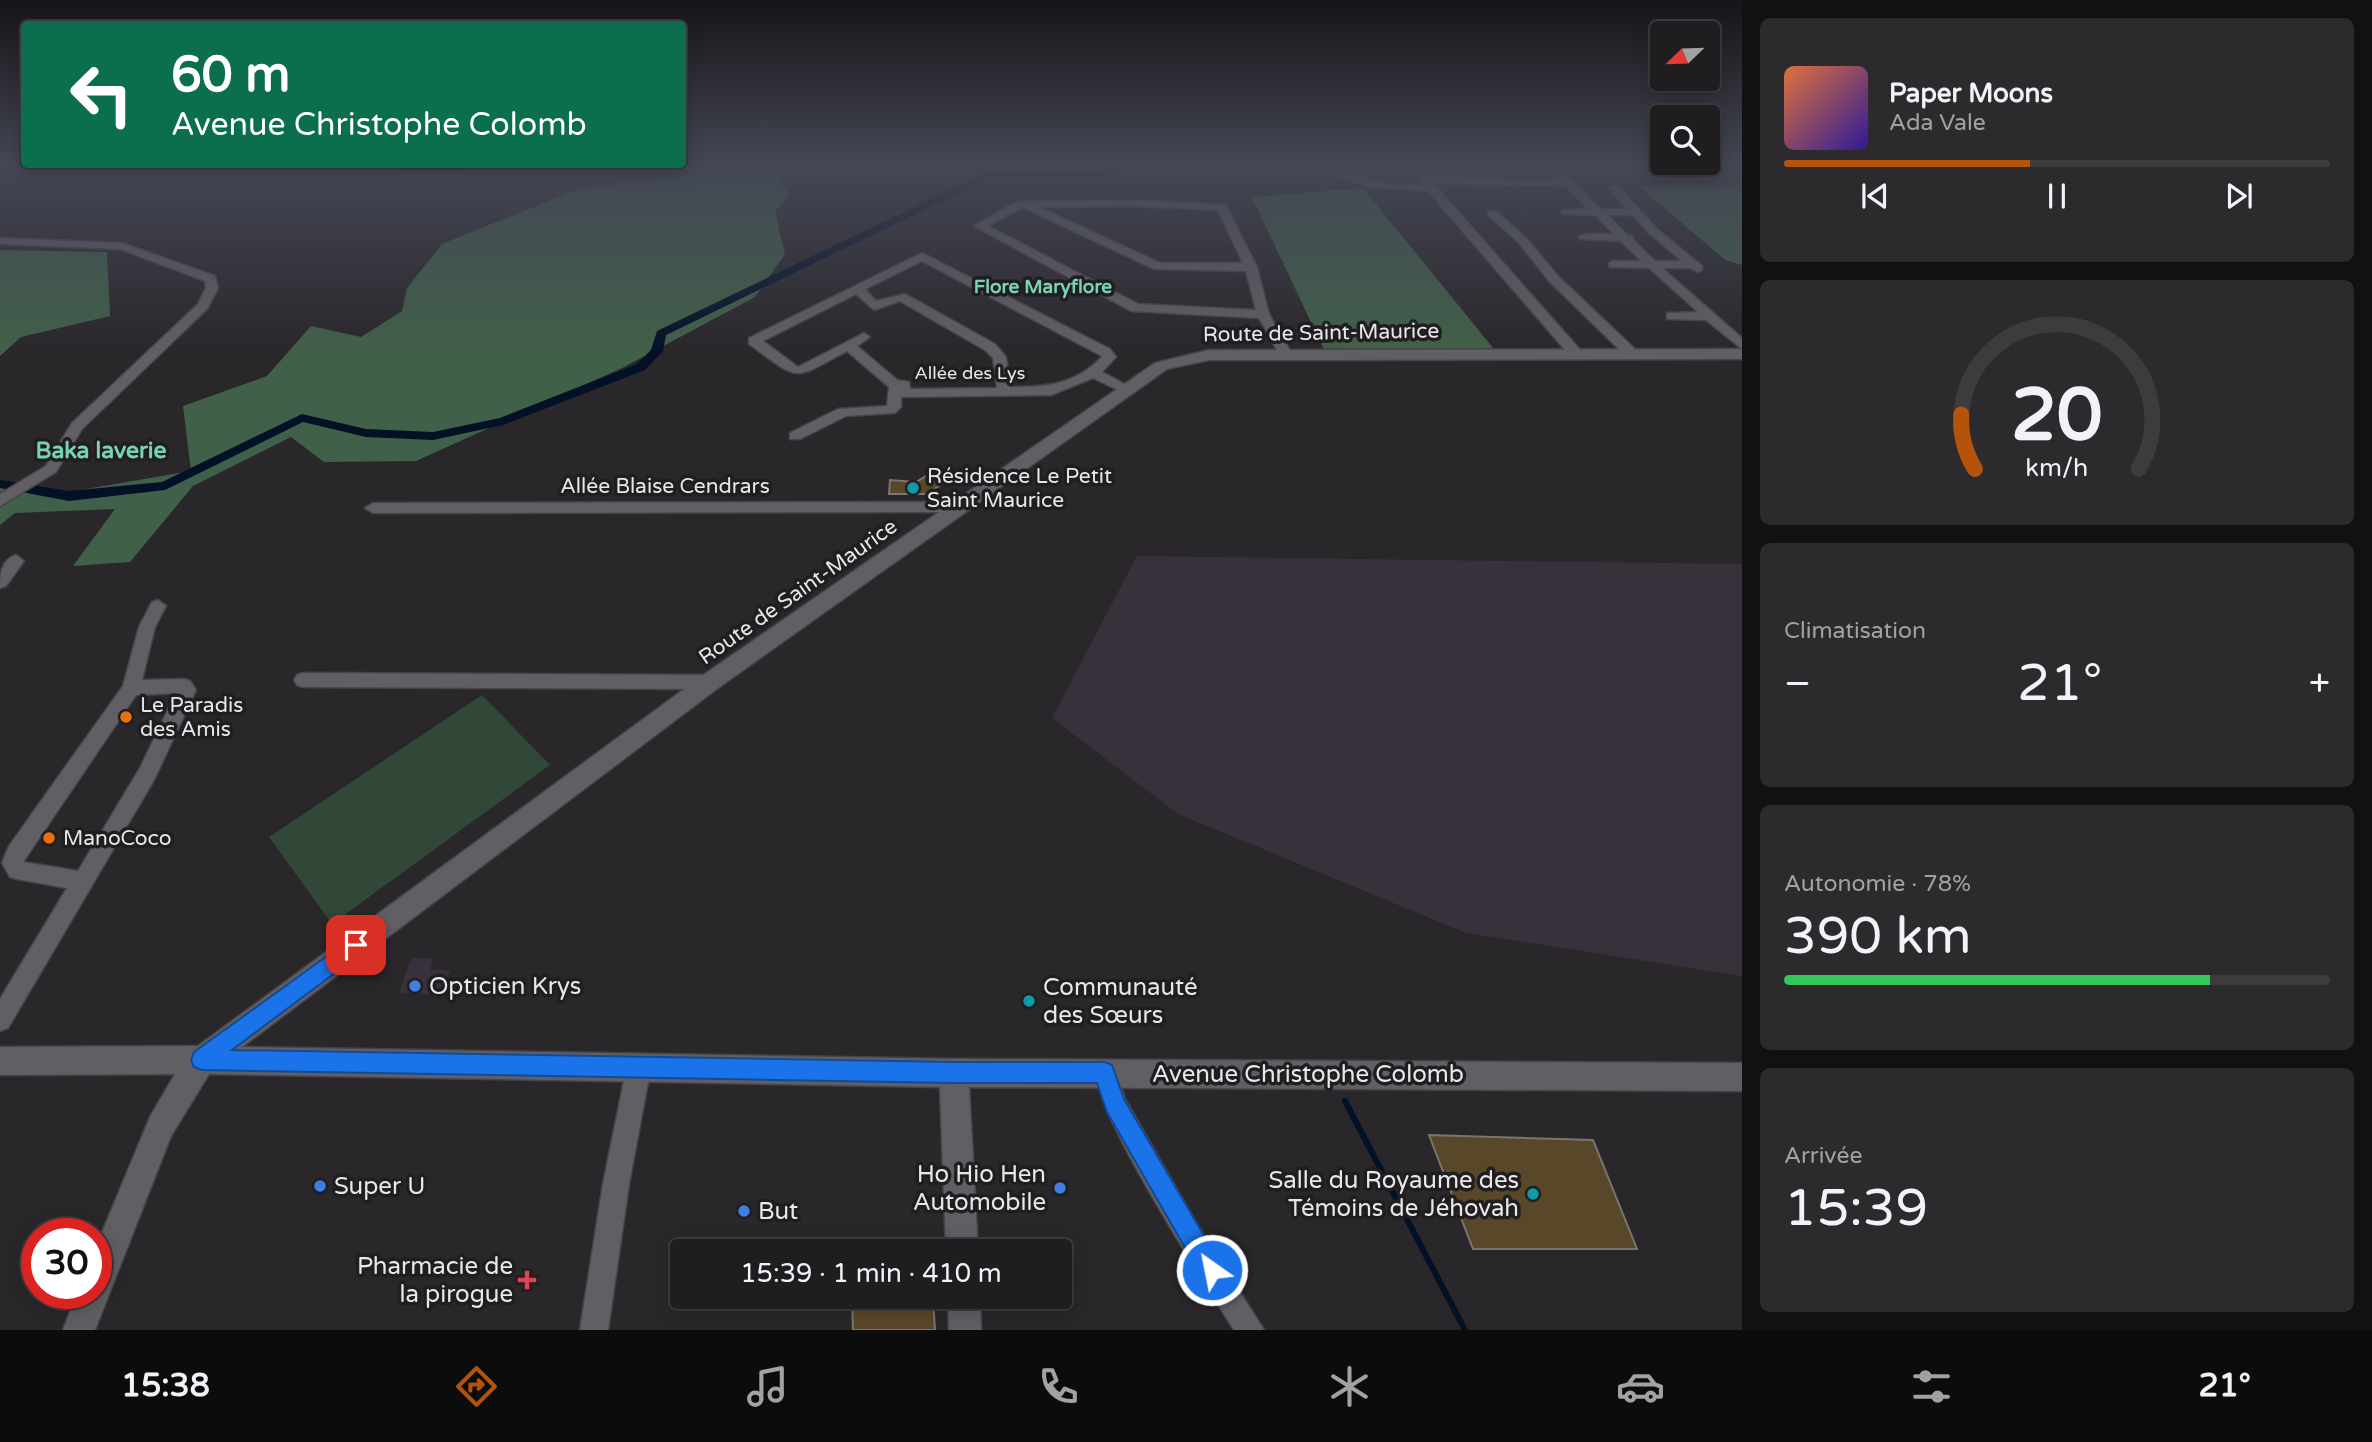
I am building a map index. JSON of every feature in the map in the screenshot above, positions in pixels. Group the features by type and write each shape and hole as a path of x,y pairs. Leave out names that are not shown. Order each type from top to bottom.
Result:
{"street":[{"path":"981,228 1135,308 1263,314"},
{"path":"1076,228 1158,267 1251,267"},
{"path":"1233,228 1251,267 1263,314 1286,354"},
{"path":"1466,228 1577,355"},
{"path":"1509,228 1523,241 1554,279 1632,354"},
{"path":"1613,228 1742,345"},
{"path":"1613,265 1695,266 1651,228"},
{"path":"1584,237 1660,237"},
{"path":"0,241 122,246 211,279 212,288 203,306 77,426 51,469 0,501"},
{"path":"864,337 805,370 797,371 754,341 915,257 924,256 1105,352 1109,358 1093,373 1127,389"},
{"path":"856,288 874,306 901,297 990,347 999,358 1004,392"},
{"path":"1671,316 1710,316"},
{"path":"849,346 893,384 904,385"},
{"name":"Route de Saint-Maurice","path":"112,1246 160,1127 177,1094 202,1060 710,682 1161,366 1191,357 1286,354 1742,354"},
{"name":"Allée des Lys","path":"795,436 840,413 890,410 894,407 894,389 904,385 903,393 1056,390 1093,373"},
{"name":"Allée Blaise Cendrars","path":"373,508 957,507"},
{"path":"0,582 16,561"},
{"path":"83,881 17,870 12,863 16,853 131,688 147,627 158,606"},
{"path":"303,680 710,682"},
{"path":"0,1020 147,774 187,690 184,686 172,684 131,688"},
{"name":"Avenue Christophe Colomb","path":"0,1061 202,1060 954,1073 1742,1077"},
{"path":"594,1330 616,1184 639,1066"},
{"path":"1105,1072 1115,1104 1186,1230 1250,1330"},
{"path":"954,1073 961,1239"},
{"path":"79,1330 87,1309"},
{"path":"964,1309 965,1330"}],"shaded area":[{"path":"1137,556 1742,564 1742,976 1466,933 1178,814 1052,718"},
{"path":"411,958 433,958 430,970 450,970 442,995 399,993"}],"green space":[{"path":"482,228 779,228 785,254 755,297 622,368 416,461 324,462 291,437 193,486 130,562 73,566 115,509 15,513 0,525 0,482 63,493 191,471 183,406 267,376 311,326 361,337 402,311 407,288 442,244"},
{"path":"1267,228 1396,228 1498,354 1326,354"},
{"path":"1688,228 1742,228 1742,265 1725,260"},
{"path":"0,250 107,252 110,316 21,337 0,356"},
{"path":"482,695 550,765 332,924 269,837"}],"building":[{"name":"Résidence Le Petit Saint Maurice","path":"931,473 948,481 925,494 889,494 890,480 916,482"},
{"name":"Salle du Royaume des Témoins de Jéhovah","path":"1429,1135 1593,1140 1637,1249 1473,1249"},
{"path":"852,1309 934,1309 935,1330 853,1330"}],"waterway":[{"path":"0,484 69,496 165,486 302,418 366,433 433,436 503,421 641,367 657,351 661,333 878,228"},
{"path":"1345,1101 1465,1330"}],"place":[{"name":"Résidence Le Petit Saint Maurice","path":"913,488"},
{"name":"Le Paradis des Amis","path":"126,717"},
{"name":"ManoCoco","path":"49,838"},
{"name":"Opticien Krys","path":"415,986"},
{"name":"Communauté des Sœurs","path":"1029,1001"},
{"name":"Super U","path":"320,1186"},
{"name":"Ho Hio Hen Automobile","path":"1060,1188"},
{"name":"Salle du Royaume des Témoins de Jéhovah","path":"1533,1194"},
{"name":"But","path":"744,1211"},
{"name":"Pharmacie de la pirogue","path":"527,1280"}],"district":[{"name":"Flore Maryflore","path":"1043,287"},
{"name":"Baka laverie","path":"101,451"}],"route":[{"path":"356,945 202,1060 954,1073 1105,1072 1115,1104 1186,1230 1212,1270"}]}
